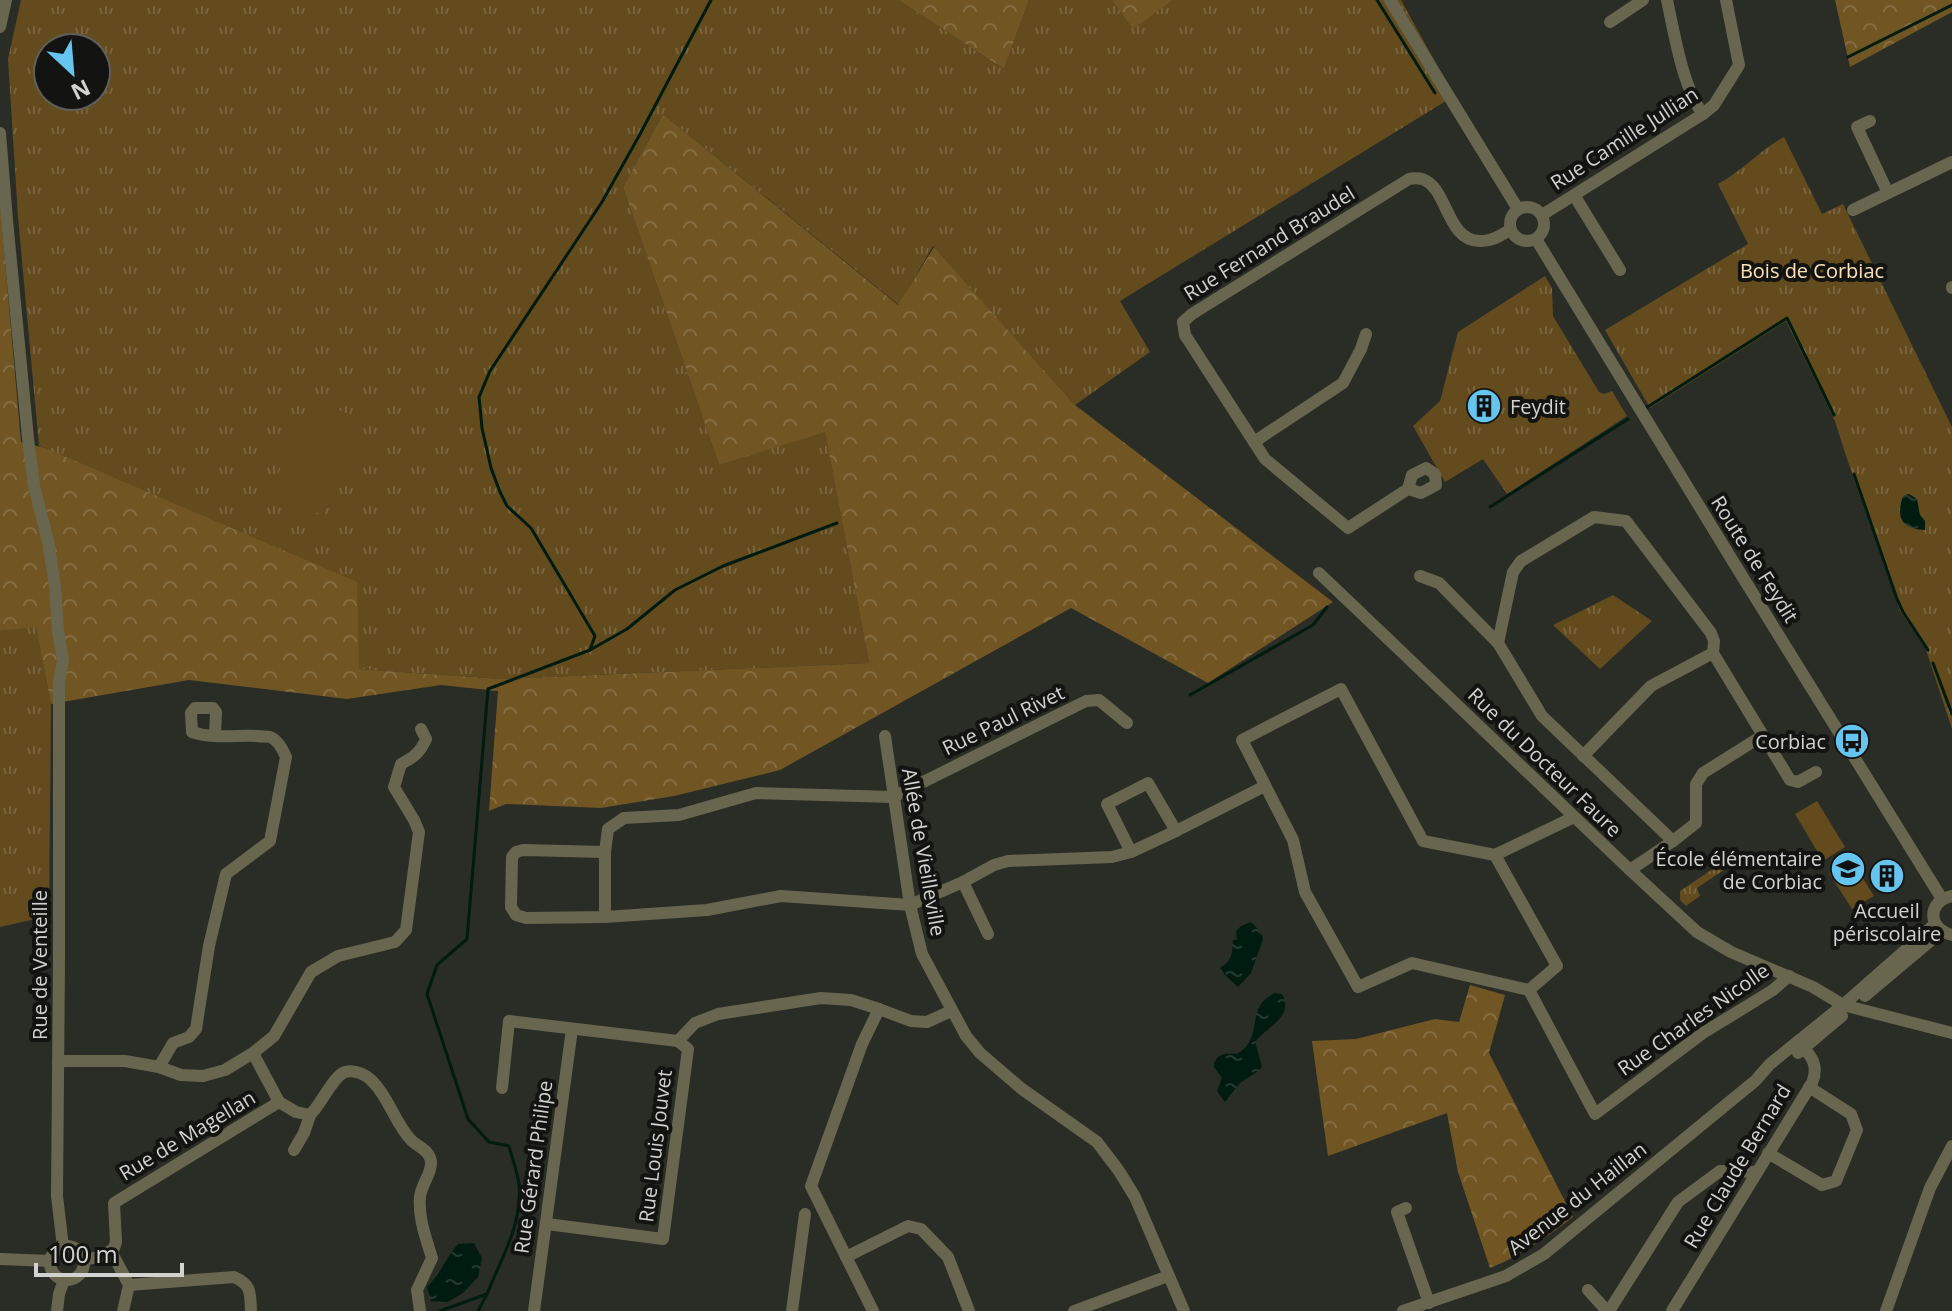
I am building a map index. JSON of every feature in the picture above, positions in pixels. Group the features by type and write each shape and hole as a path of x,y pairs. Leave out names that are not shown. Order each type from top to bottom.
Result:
{"street":[{"path":"0,27 6,0"},
{"path":"1390,0 1518,209"},
{"path":"1610,22 1643,0"},
{"path":"1667,0 1682,67 1697,107 1703,114"},
{"name":"Rue Camille Jullian","path":"1542,215 1714,105 1739,65 1726,0"},
{"path":"1870,121 1857,127 1888,193"},
{"name":"Rue de Venteille","path":"0,133 31,462 53,571 58,631 55,650 59,683 57,1196 63,1247"},
{"path":"1853,210 1952,162"},
{"name":"Rue Fernand Braudel","path":"1408,489 1348,528 1265,459 1185,335 1183,322 1409,179 1421,178 1432,185 1458,230 1468,238 1480,242 1510,230"},
{"path":"1574,195 1620,270"},
{"path":"1531,207 1542,215 1544,228 1536,239 1518,240 1510,230 1510,218 1518,209 1531,207"},
{"name":"Route de Feydit","path":"1536,239 1725,550 1947,897"},
{"path":"1254,442 1343,383 1366,334"},
{"path":"1498,643 1513,572 1521,561 1594,517 1626,521 1711,633 1713,653 1790,780 1798,782 1816,772"},
{"name":"Rue du Docteur Faure","path":"1319,573 1697,932 1731,952 1813,987 1847,1006 1952,1033"},
{"path":"1420,576 1439,583 1498,643 1542,716 1673,841"},
{"path":"1583,756 1651,686 1713,653"},
{"path":"1495,855 1557,966 1529,990 1412,963 1358,987 1305,892 1293,840 1242,740 1341,689 1423,841 1495,855 1574,817"},
{"name":"Rue Paul Rivet","path":"893,797 1086,701 1099,700 1127,723"},
{"path":"58,1061 125,1061 159,1067 181,1075 203,1076 225,1070 274,1036 311,972 338,956 395,942 406,930 419,832 394,787 401,764 421,750 426,739 421,729"},
{"path":"159,1067 173,1043 189,1037 196,1029 209,946 226,874 270,841 286,757 272,737 215,735"},
{"name":"Allée de Vieilleville","path":"885,736 910,905 922,954 951,1011 980,1053 1022,1089 1097,1142 1135,1197 1184,1311"},
{"path":"1630,870 1696,823 1696,784 1703,773 1762,736"},
{"path":"1131,852 1107,804 1148,783 1176,831"},
{"path":"605,852 516,852 512,857 511,907 516,915 526,918 605,917 707,910 781,896 910,905 1008,861 1112,857 1131,852 1265,786"},
{"path":"605,917 608,829 624,818 679,815 756,793 893,797"},
{"path":"963,882 988,934"},
{"path":"1943,930 1934,910 1947,897"},
{"name":"Avenue du Haillan","path":"1403,1311 1506,1276 1537,1259 1755,1081 1770,1064 1801,1045 1943,930"},
{"name":"Rue Charles Nicolle","path":"1529,990 1595,1114 1703,1033 1773,990 1789,976"},
{"path":"502,1088 509,1021 678,1041 695,1023 718,1014 821,998 851,1000 911,1021 927,1022 951,1011"},
{"path":"873,1311 811,1186 862,1044 879,1009"},
{"name":"Rue Gérard Philipe","path":"534,1311 572,1029"},
{"name":"Rue Louis Jouvet","path":"547,1224 663,1239 688,1049 678,1041"},
{"name":"Rue Claude Bernard","path":"1672,1311 1814,1078 1816,1067 1801,1045"},
{"path":"253,1053 279,1102"},
{"path":"294,1150 310,1115 344,1072 362,1074 374,1082 412,1141 428,1153 432,1165 420,1195 421,1220 432,1258 417,1290 420,1311"},
{"path":"1768,1153 1822,1185 1836,1181 1857,1130 1851,1114 1809,1087"},
{"name":"Rue de Magellan","path":"111,1251 116,1242 114,1203 279,1102 296,1112 310,1115"},
{"path":"1886,1311 1930,1188 1952,1146"},
{"path":"1588,1290 1608,1311 1678,1202 1720,1171 1757,1172"},
{"path":"1406,1208 1397,1212 1429,1303"},
{"path":"792,1311 805,1214"},
{"path":"846,1257 908,1226 921,1229 948,1257 969,1311"},
{"path":"63,1247 76,1249 84,1260 81,1273 74,1279 64,1280 55,1276 51,1267 56,1251 63,1247"},
{"path":"84,1260 111,1251 129,1285 123,1311"},
{"path":"0,1259 51,1261"},
{"path":"1074,1311 1168,1276"},
{"path":"129,1285 234,1277 244,1281 250,1292 251,1311"},
{"path":"57,1311 64,1280"}],"green space":[{"path":"21,0 898,0 1004,69 1029,0 1112,0 1133,28 1173,0 1401,0 1454,96 1120,301 1150,352 1075,405 933,246 899,305 663,114 623,187 719,465 825,431 869,663 502,679 359,669 39,446 18,217 8,59"},
{"path":"898,0 1029,0 1004,69"},
{"path":"1112,0 1173,0 1133,29"},
{"path":"1835,0 1952,0 1952,12 1850,67"},
{"path":"663,114 898,305 934,247 1075,405 1333,602 1208,683 1071,608 780,770 674,796 601,808 506,804 489,811 498,691 441,685 347,699 189,680 51,704 36,627 0,631 0,205 21,442 45,448 357,582 359,669 502,679 869,663 825,432 719,465 623,187"},
{"name":"Bois de Corbiac","path":"1784,137 1822,214 1843,204 1952,427 1952,729 1925,647 1900,611 1835,421 1786,321 1650,408 1605,330 1748,244 1718,184"},
{"path":"1545,276 1552,288 1553,316 1599,392 1612,391 1627,416 1507,494 1483,459 1445,482 1413,426 1440,401 1458,332"},
{"path":"315,398 366,423 322,515 270,490"},
{"path":"1613,595 1652,621 1600,669 1553,625"},
{"path":"36,626 51,704 49,916 0,927 0,631"},
{"path":"1817,801 1845,847 1823,861 1795,814"},
{"path":"1738,852 1742,858 1697,888 1700,896 1686,906 1680,900 1680,891"},
{"path":"1851,859 1874,896 1852,909 1829,873"},
{"path":"1470,985 1505,995 1489,1053 1573,1217 1523,1252 1490,1268 1458,1172 1447,1113 1328,1156 1312,1041 1356,1039 1435,1019 1459,1022"}],"water":[{"path":"1909,494 1917,499 1925,530 1910,527 1902,520 1901,503 1903,496"},
{"path":"1251,922 1263,939 1251,973 1238,987 1220,968 1231,956 1233,940 1237,940 1236,931"},
{"path":"1275,993 1282,994 1285,1009 1278,1021 1255,1042 1262,1067 1240,1083 1225,1102 1217,1091 1222,1078 1214,1063 1221,1055 1237,1054 1246,1047 1260,1006"},
{"path":"474,1243 482,1258 478,1277 463,1293 448,1302 431,1301 427,1287 458,1244"}],"waterway":[{"path":"440,1311 487,1294 518,1213 518,1179 509,1146 489,1142 468,1119 427,994 437,965 467,939 488,689 590,650 595,636 531,528 507,506 500,492 482,428 479,397 490,371 602,202 711,0"},
{"path":"1377,0 1435,93"},
{"path":"1848,57 1952,5"},
{"path":"1646,408 1787,318 1834,415"},
{"path":"1490,507 1628,419"},
{"path":"1854,474 1897,599 1928,650"},
{"path":"590,650 627,629 675,590 723,566 837,523"},
{"path":"1190,695 1313,625 1327,607"},
{"path":"1933,663 1952,714"},
{"path":"478,1311 487,1294"}],"place":[{"name":"Feydit","path":"1484,406"},
{"name":"Corbiac","path":"1852,741"},
{"name":"École élémentaire de Corbiac","path":"1848,869"},
{"name":"Accueil périscolaire","path":"1887,876"}]}
